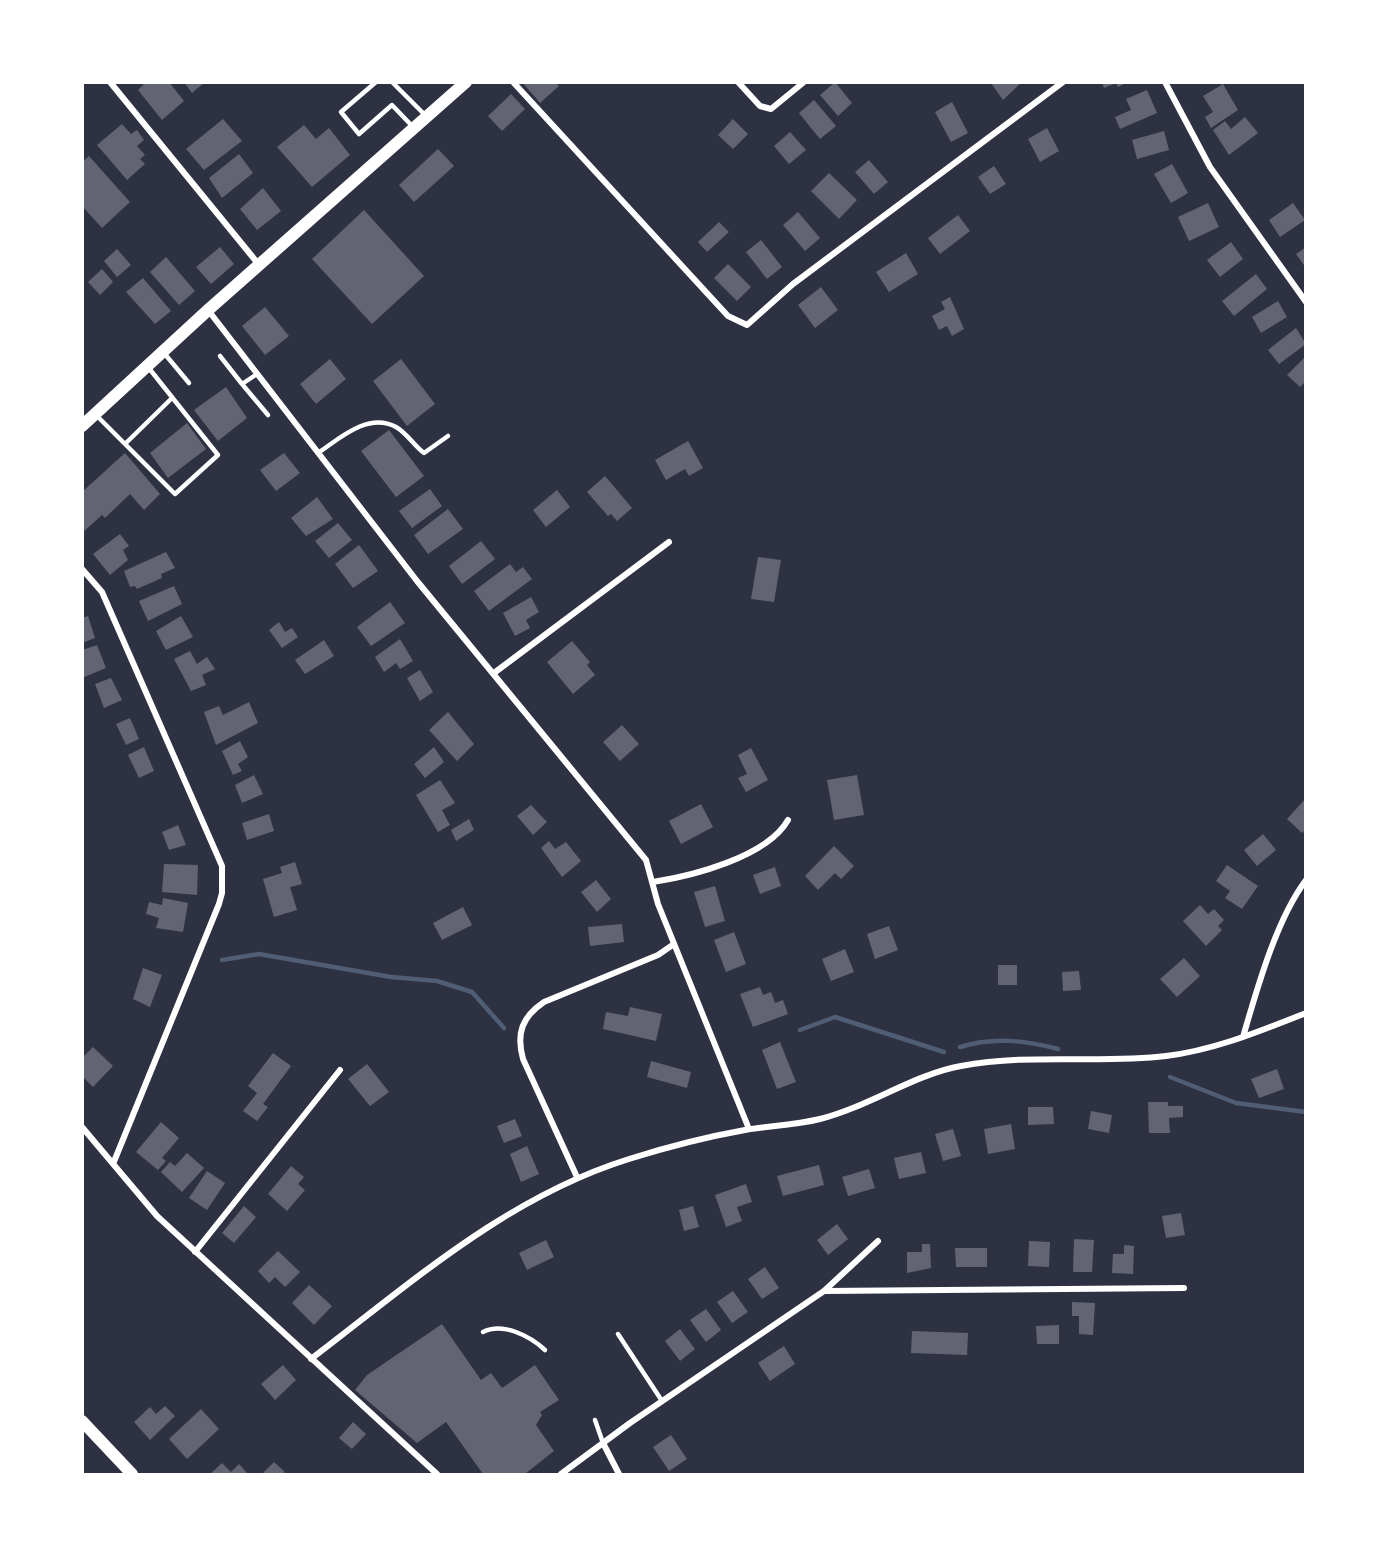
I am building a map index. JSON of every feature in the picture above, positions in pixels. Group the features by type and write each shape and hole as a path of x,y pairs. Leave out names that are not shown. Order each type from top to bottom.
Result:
{"main road":[{"path":"82,426 208,310 466,82"},
{"path":"82,1421 132,1474"}],"street":[{"path":"110,82 260,266"},
{"path":"513,82 728,316 747,325 793,284 1063,82"},
{"path":"738,82 760,106 771,109 804,82"},
{"path":"1165,82 1210,166 1305,302"},
{"path":"208,310 415,578 634,842 646,860 658,904 749,1130"},
{"path":"494,673 669,542"},
{"path":"82,569 102,592 222,866 222,893 219,904 113,1164"},
{"path":"653,882 701,872 748,853 774,838 788,820"},
{"path":"1243,1037 1258,986 1280,930 1305,880"},
{"path":"577,1177 519,1046 523,1022 529,1012 544,1002 658,955 674,944"},
{"path":"311,1359 494,1222 577,1177 657,1150 749,1130 810,1121 860,1107 958,1066 1014,1059 1166,1056 1197,1051 1243,1037 1305,1013"},
{"path":"195,1252 340,1070"},
{"path":"82,1127 157,1216 437,1474"},
{"path":"561,1474 662,1401 824,1291 878,1241"},
{"path":"824,1291 1184,1288"},
{"path":"603,1443 619,1474"}],"lane":[{"path":"376,82 341,112 359,134 392,105 414,129"},
{"path":"392,82 427,117"},
{"path":"163,352 189,383"},
{"path":"220,356 268,415"},
{"path":"95,414 175,494 218,454 147,366"},
{"path":"242,384 257,374"},
{"path":"125,444 172,398"},
{"path":"318,453 358,426 378,422 395,427 424,453 448,435"},
{"path":"483,1332 496,1328 524,1335 545,1350"},
{"path":"618,1334 662,1401"},
{"path":"595,1420 603,1443"}],"building":[{"path":"146,82 169,82 184,101 162,120 138,90"},
{"path":"184,82 205,82 192,93"},
{"path":"522,82 555,82 559,86 540,103"},
{"path":"835,82 852,103 838,116 820,95"},
{"path":"992,82 1022,82 1003,100 991,83"},
{"path":"1102,82 1128,82 1118,87 1116,83 1104,88"},
{"path":"1223,84 1238,110 1211,128 1205,117 1213,112 1203,96"},
{"path":"1147,90 1157,113 1120,129 1115,117 1131,110 1126,99"},
{"path":"511,94 525,109 502,131 488,116"},
{"path":"814,100 836,126 820,139 799,113"},
{"path":"952,102 968,133 951,142 935,112"},
{"path":"1245,117 1258,133 1229,155 1213,130 1225,121 1231,129"},
{"path":"223,119 242,141 204,170 186,149"},
{"path":"733,119 748,134 733,149 718,135"},
{"path":"122,124 131,134 137,130 144,140 137,146 145,155 140,159 145,164 127,180 97,145"},
{"path":"304,125 316,139 329,128 350,155 312,187 277,147"},
{"path":"1047,128 1059,151 1040,162 1028,139"},
{"path":"1164,131 1169,150 1137,159 1132,140"},
{"path":"790,132 806,150 789,164 774,146"},
{"path":"438,149 454,166 414,202 399,185"},
{"path":"239,154 253,173 222,198 209,178"},
{"path":"89,156 130,202 102,228 82,206 82,162"},
{"path":"869,160 888,182 874,194 855,172"},
{"path":"1172,164 1188,193 1171,203 1154,174"},
{"path":"994,166 1006,184 990,194 978,177"},
{"path":"829,173 857,200 839,219 811,191"},
{"path":"263,188 281,211 257,230 240,209"},
{"path":"1208,203 1219,227 1189,241 1178,217"},
{"path":"1293,203 1305,220 1280,237 1269,220"},
{"path":"364,210 424,276 372,324 312,259"},
{"path":"798,212 820,238 805,251 783,225"},
{"path":"958,215 970,231 940,254 928,238"},
{"path":"719,222 729,232 707,252 698,242"},
{"path":"761,240 782,267 767,279 746,252"},
{"path":"1231,242 1243,259 1220,277 1207,260"},
{"path":"220,247 234,264 211,284 196,267"},
{"path":"1306,247 1306,268 1296,254"},
{"path":"117,249 131,265 117,277 104,261"},
{"path":"906,253 918,274 889,292 876,272"},
{"path":"166,257 195,291 179,305 150,272"},
{"path":"728,264 751,287 737,301 714,278"},
{"path":"102,269 113,282 100,295 88,282"},
{"path":"1256,274 1267,289 1234,316 1222,301"},
{"path":"143,278 171,311 155,324 126,292"},
{"path":"821,287 838,310 815,328 798,305"},
{"path":"950,297 964,329 952,336 947,326 939,330 932,316 945,309 941,302"},
{"path":"1278,301 1287,317 1261,333 1252,317"},
{"path":"265,307 289,336 265,355 242,326"},
{"path":"1296,328 1306,344 1279,364 1268,350"},
{"path":"1306,356 1306,381 1300,387 1287,375"},
{"path":"330,359 346,379 316,404 300,384"},
{"path":"401,359 435,404 407,426 373,381"},
{"path":"226,387 247,418 218,441 194,410"},
{"path":"187,423 206,449 168,478 150,453"},
{"path":"389,430 424,476 396,497 361,451"},
{"path":"688,441 703,468 689,476 685,469 666,480 655,460"},
{"path":"125,453 160,494 144,510 130,494 105,518 102,515 82,533 82,492"},
{"path":"284,453 300,473 276,491 260,470"},
{"path":"605,476 632,508 617,521 611,514 608,516 587,492"},
{"path":"430,489 442,506 412,528 399,511"},
{"path":"557,490 570,507 546,527 533,510"},
{"path":"317,497 333,519 306,536 291,518"},
{"path":"448,509 463,529 428,554 414,535"},
{"path":"338,523 352,540 329,558 315,541"},
{"path":"120,534 129,546 123,550 128,560 110,575 93,554"},
{"path":"481,541 495,559 462,584 449,566"},
{"path":"359,545 378,571 353,588 335,564"},
{"path":"166,552 175,568 161,574 162,578 137,589 135,586 130,587 124,571"},
{"path":"758,557 781,560 774,602 751,599"},
{"path":"510,564 516,572 523,567 532,579 489,611 474,591"},
{"path":"174,586 182,604 148,621 139,601"},
{"path":"531,597 539,612 526,620 530,628 515,636 503,613"},
{"path":"390,602 405,623 371,646 357,627"},
{"path":"88,616 95,638 82,643 82,618"},
{"path":"181,616 193,637 166,650 156,631"},
{"path":"279,622 285,632 292,628 298,637 282,648 269,630"},
{"path":"400,639 413,661 400,669 396,663 384,672 375,657"},
{"path":"324,640 334,656 305,674 295,660"},
{"path":"572,641 590,662 587,665 595,675 573,694 547,662"},
{"path":"97,645 106,668 82,678 82,650"},
{"path":"190,651 197,664 207,657 215,669 202,675 206,685 191,691 174,659"},
{"path":"420,670 433,692 420,701 407,678"},
{"path":"111,678 122,700 104,708 95,684"},
{"path":"249,702 258,723 216,745 204,712 219,706 223,715"},
{"path":"448,712 474,744 457,761 429,730"},
{"path":"130,718 139,739 126,745 116,724"},
{"path":"622,725 639,744 620,761 603,742"},
{"path":"240,741 248,757 238,764 242,771 233,775 222,751"},
{"path":"144,747 154,771 139,778 128,755"},
{"path":"434,747 444,762 425,778 414,764"},
{"path":"751,748 768,780 746,792 738,778 747,774 738,755"},
{"path":"254,775 263,794 242,803 235,785"},
{"path":"857,775 864,815 834,820 827,780"},
{"path":"440,780 455,803 442,810 450,825 438,832 416,795"},
{"path":"1306,798 1306,829 1302,833 1287,819"},
{"path":"701,804 713,827 681,844 669,821"},
{"path":"531,805 547,822 533,835 517,816"},
{"path":"269,814 274,831 247,840 242,823"},
{"path":"469,819 474,830 456,841 451,830"},
{"path":"178,825 186,845 169,850 162,832"},
{"path":"1263,834 1276,850 1257,866 1244,850"},
{"path":"549,841 555,849 566,842 581,861 562,877 541,848"},
{"path":"834,846 854,866 841,879 835,873 818,890 805,876"},
{"path":"295,862 302,884 290,887 297,910 274,917 263,879 282,873 280,867"},
{"path":"164,864 198,865 197,895 162,892"},
{"path":"1227,865 1258,886 1242,909 1225,898 1230,891 1216,881"},
{"path":"775,867 781,886 760,894 753,875"},
{"path":"596,880 611,899 597,912 581,892"},
{"path":"715,886 725,921 705,927 694,892"},
{"path":"163,898 188,903 183,932 156,928 159,918 146,914 149,902 162,905"},
{"path":"1200,905 1208,914 1214,909 1224,920 1218,926 1222,930 1206,946 1183,921"},
{"path":"463,907 472,925 442,940 433,923"},
{"path":"622,924 624,942 590,946 588,927"},
{"path":"889,926 898,950 875,959 867,934"},
{"path":"734,932 746,964 726,972 714,940"},
{"path":"845,949 854,972 831,981 822,959"},
{"path":"1184,958 1200,976 1177,997 1160,979"},
{"path":"998,965 1017,965 1017,985 998,985"},
{"path":"143,968 162,975 150,1007 133,999"},
{"path":"1079,971 1081,990 1063,991 1062,972"},
{"path":"760,987 763,995 771,992 775,1003 783,1000 788,1014 753,1027 740,994"},
{"path":"630,1007 662,1014 656,1041 603,1029 606,1012 628,1016"},
{"path":"780,1042 796,1082 777,1089 762,1050"},
{"path":"93,1047 113,1066 93,1087 82,1076 82,1058"},
{"path":"273,1053 291,1066 263,1104 268,1107 257,1121 243,1111 257,1093 248,1086"},
{"path":"651,1061 691,1072 687,1088 647,1077"},
{"path":"367,1064 389,1092 370,1106 348,1079"},
{"path":"1277,1069 1284,1089 1259,1098 1251,1079"},
{"path":"1148,1102 1168,1102 1168,1106 1183,1106 1183,1117 1169,1118 1170,1133 1149,1133"},
{"path":"1028,1107 1053,1107 1054,1124 1028,1125"},
{"path":"1091,1111 1112,1115 1109,1133 1088,1129"},
{"path":"515,1119 522,1136 504,1143 497,1126"},
{"path":"161,1122 179,1138 162,1158 166,1161 158,1170 136,1152"},
{"path":"1011,1124 1015,1149 988,1154 984,1129"},
{"path":"953,1129 961,1156 943,1161 935,1134"},
{"path":"527,1146 539,1174 521,1182 510,1154"},
{"path":"921,1152 926,1173 899,1179 894,1158"},
{"path":"187,1153 204,1168 182,1192 161,1172 170,1162 175,1166"},
{"path":"819,1165 824,1185 783,1196 777,1176"},
{"path":"291,1166 304,1177 298,1184 305,1190 287,1211 268,1194"},
{"path":"869,1169 875,1188 848,1196 842,1177"},
{"path":"207,1171 225,1183 207,1210 189,1198"},
{"path":"746,1184 752,1202 737,1207 742,1221 726,1227 715,1195"},
{"path":"244,1206 256,1217 234,1243 222,1233"},
{"path":"693,1206 699,1227 684,1231 679,1210"},
{"path":"1181,1213 1185,1235 1166,1238 1162,1216"},
{"path":"837,1224 848,1239 828,1255 817,1240"},
{"path":"1074,1239 1094,1240 1092,1272 1073,1272"},
{"path":"546,1240 554,1257 527,1270 519,1253"},
{"path":"1029,1241 1050,1242 1049,1267 1028,1266"},
{"path":"922,1244 930,1244 931,1268 907,1273 907,1252 922,1252"},
{"path":"1124,1245 1134,1246 1133,1274 1112,1273 1113,1254 1124,1254"},
{"path":"955,1248 987,1248 987,1267 956,1267"},
{"path":"278,1251 300,1272 285,1287 275,1277 269,1283 258,1271"},
{"path":"765,1267 779,1288 762,1299 748,1279"},
{"path":"309,1285 332,1306 314,1325 292,1303"},
{"path":"733,1291 748,1312 732,1323 717,1302"},
{"path":"1072,1302 1095,1303 1093,1335 1079,1334 1079,1316 1072,1316"},
{"path":"706,1309 721,1330 706,1342 690,1320"},
{"path":"442,1324 481,1380 491,1373 502,1388 535,1365 559,1400 540,1412 542,1415 536,1425 554,1451 525,1474 483,1474 446,1422 417,1443 355,1390 367,1375"},
{"path":"1059,1325 1059,1344 1037,1344 1036,1326"},
{"path":"680,1329 695,1349 680,1361 665,1341"},
{"path":"912,1331 968,1333 967,1355 911,1353"},
{"path":"784,1346 795,1364 770,1381 758,1363"},
{"path":"283,1365 296,1380 275,1400 261,1384"},
{"path":"165,1406 175,1416 150,1440 134,1422 150,1407 156,1414"},
{"path":"201,1409 219,1429 187,1459 169,1439"},
{"path":"353,1422 366,1434 352,1449 339,1438"},
{"path":"671,1435 687,1459 669,1471 653,1447"},
{"path":"274,1462 285,1472 283,1474 262,1474"},
{"path":"222,1463 231,1472 239,1464 248,1474 210,1474"}],"waterway":[{"path":"222,960 259,954 391,977 437,981 472,992 504,1028"},
{"path":"800,1030 835,1017 944,1052"},
{"path":"960,1047 984,1042 1009,1041 1033,1043 1058,1049"},
{"path":"1170,1077 1236,1103 1306,1112"}]}
